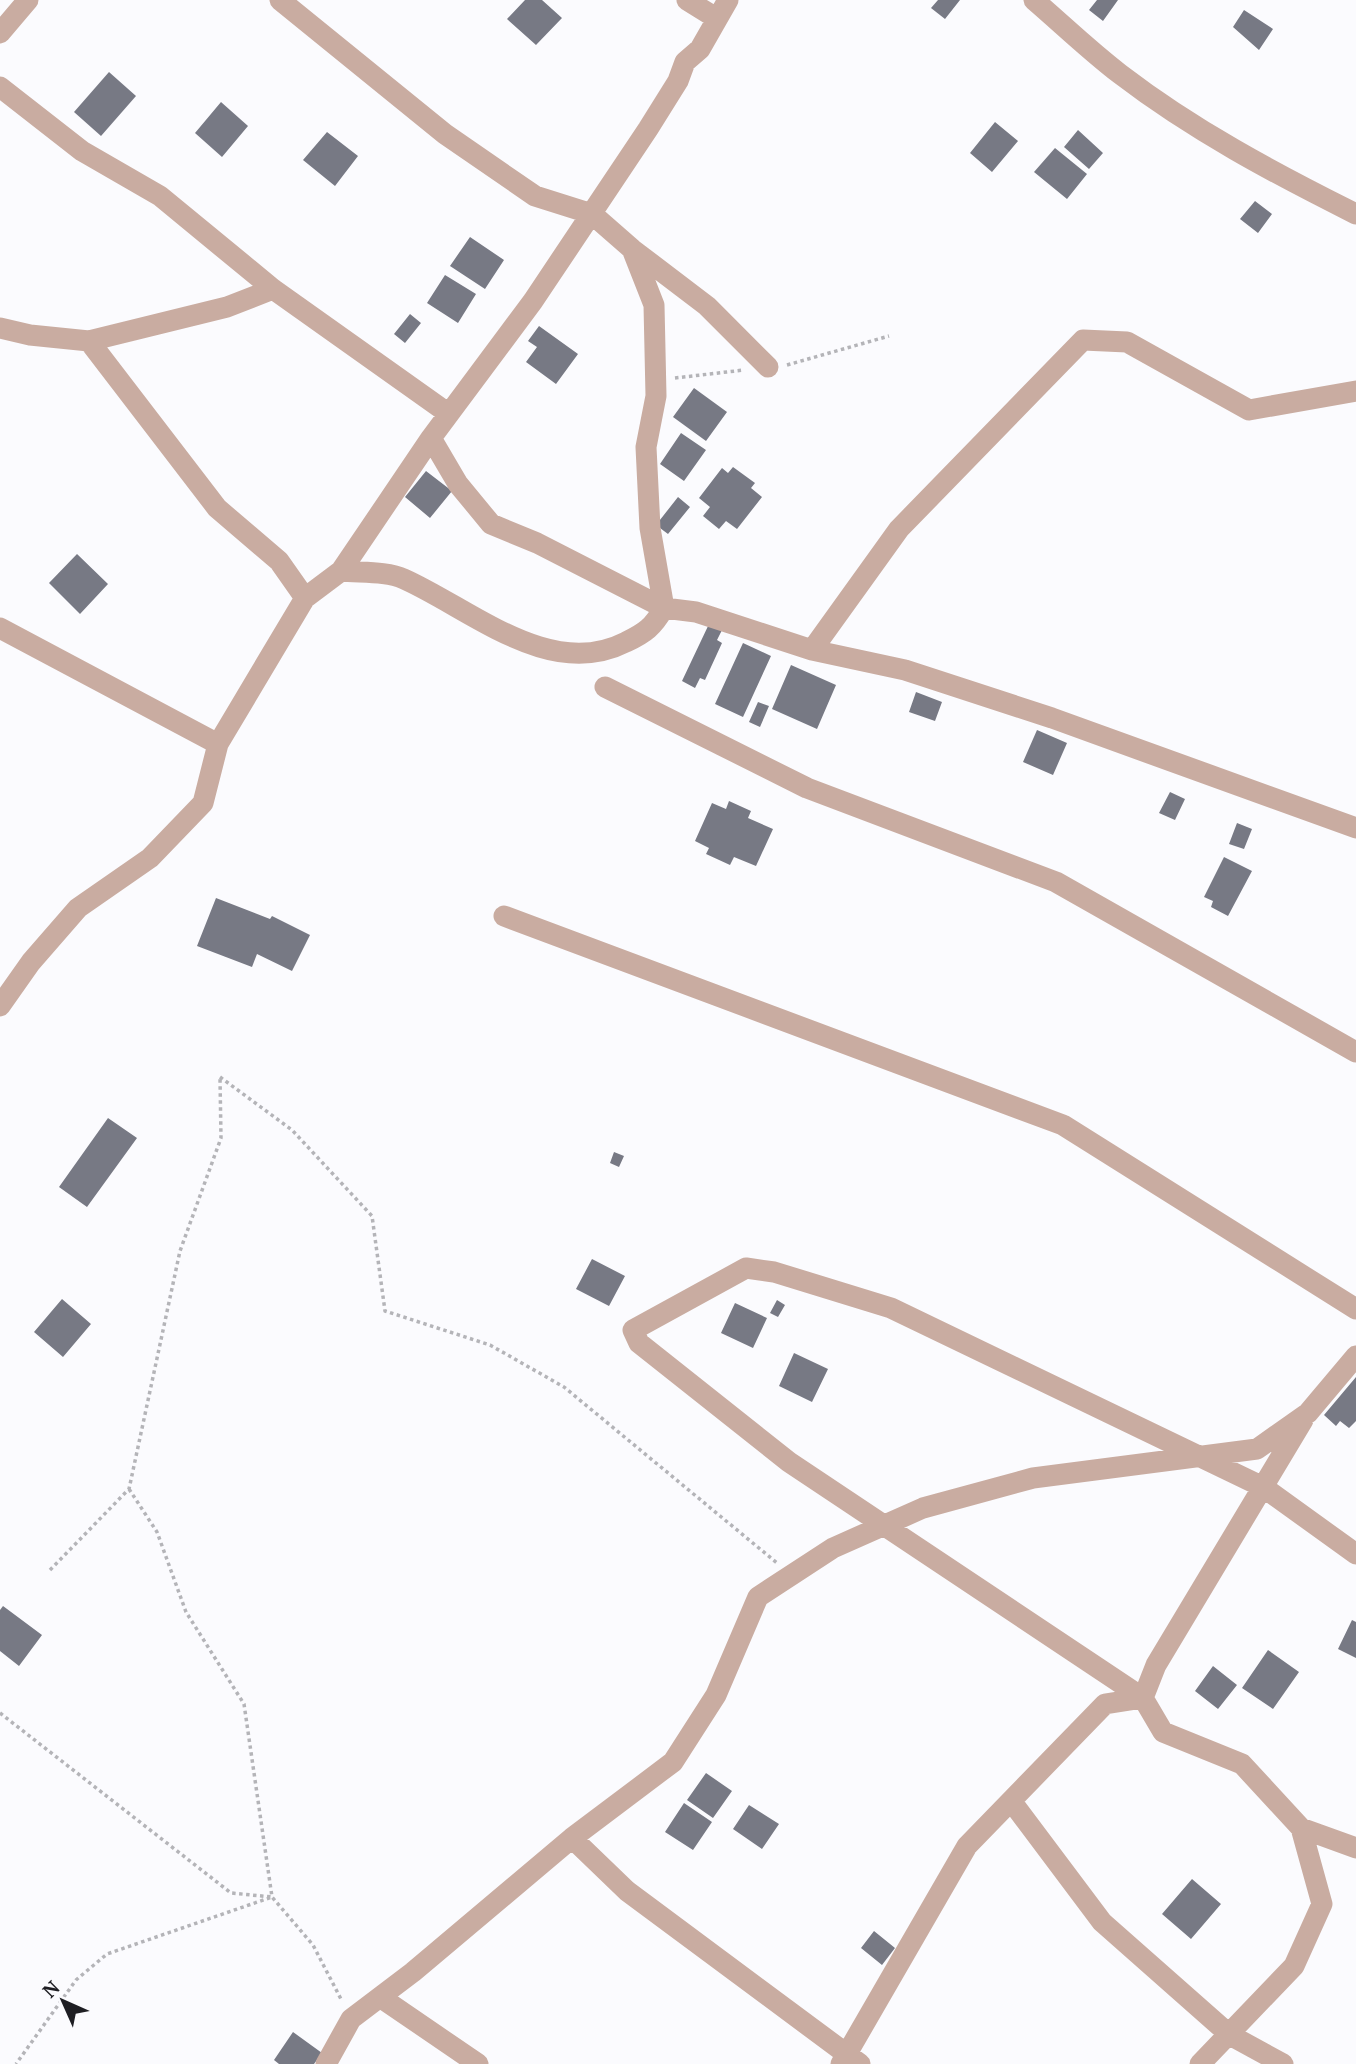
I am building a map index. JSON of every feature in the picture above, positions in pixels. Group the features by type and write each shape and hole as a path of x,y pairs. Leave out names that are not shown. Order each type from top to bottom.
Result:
{"street":[{"path":"0,33 28,0"},
{"path":"280,0 444,134 535,195 592,214 632,249 707,306 768,367"},
{"path":"687,0 716,18"},
{"path":"0,1006 32,962 78,908 150,858 203,803 218,744 305,598 341,571 431,438 533,301 678,81 685,62 700,49 728,0"},
{"path":"1034,0 1120,74 1211,136 1279,175 1356,214"},
{"path":"0,87 82,151 160,196 273,289 449,414"},
{"path":"341,571 402,578 472,617 552,652 605,653 652,629 664,608 650,528 646,447 656,396 654,304 632,249"},
{"path":"0,328 30,335 89,341 228,307 273,289"},
{"path":"812,650 899,529 1083,340 1127,342 1250,410 1356,391"},
{"path":"89,341 217,508 279,561 305,598"},
{"path":"431,438 458,484 491,524 537,543 664,608 696,612 812,650 905,670 1040,714 1356,828"},
{"path":"0,628 218,744"},
{"path":"605,687 807,788 1056,882 1356,1052"},
{"path":"504,916 1063,1125 1356,1309"},
{"path":"1200,2064 1294,1966 1322,1904 1301,1828 1242,1764 1163,1732 1143,1698 789,1462 639,1343 633,1330 746,1268 774,1272 891,1308 1263,1487 1356,1554"},
{"path":"1143,1698 1156,1665 1308,1413 1356,1356"},
{"path":"326,2064 351,2019 572,1838 673,1762 716,1695 758,1597 833,1548 923,1508 1033,1478 1257,1448 1308,1413"},
{"path":"572,1838 627,1891 849,2061 967,1846 1105,1704 1143,1698"},
{"path":"1012,1802 1102,1922 1230,2035 1283,2064"},
{"path":"1301,1828 1356,1848"},
{"path":"380,1997 478,2064"}],"path":[{"path":"50,1570 129,1489 180,1251 221,1138 220,1077 292,1130 372,1216 385,1311 490,1345 564,1387 791,1576"},
{"path":"129,1489 157,1532 186,1612 244,1704 272,1897 313,1945 351,2019"},
{"path":"0,1713 231,1893 272,1897"},
{"path":"16,2064 76,1980 107,1954 272,1897"}],"building":[{"path":"525,0 542,0 562,18 536,45 507,19"},
{"path":"938,0 960,0 945,19 931,8"},
{"path":"1097,0 1118,0 1103,21 1089,10"},
{"path":"1244,10 1273,29 1259,50 1233,27"},
{"path":"109,72 136,96 101,136 74,112"},
{"path":"221,102 248,126 222,157 195,133"},
{"path":"995,122 1018,141 992,172 970,153"},
{"path":"1078,130 1103,153 1089,169 1064,147"},
{"path":"327,132 358,156 335,186 303,160"},
{"path":"1055,148 1087,174 1067,199 1034,172"},
{"path":"1255,201 1272,214 1258,233 1240,219"},
{"path":"470,237 504,260 485,289 450,266"},
{"path":"445,275 476,294 458,323 427,303"},
{"path":"410,314 421,323 405,343 394,334"},
{"path":"539,326 578,354 556,384 526,362 537,347 528,341"},
{"path":"694,388 727,412 706,441 673,417"},
{"path":"681,433 706,450 684,481 660,464"},
{"path":"733,467 755,483 751,488 762,497 737,529 726,521 719,529 703,516 710,507 699,498 722,468 728,473"},
{"path":"426,471 452,491 430,518 405,497"},
{"path":"678,497 690,507 668,534 656,525"},
{"path":"77,554 108,584 80,614 49,583"},
{"path":"709,624 722,630 717,640 722,643 705,680 700,678 695,688 682,681"},
{"path":"743,643 771,656 743,717 715,704"},
{"path":"791,665 836,685 817,729 772,709"},
{"path":"916,692 942,702 935,721 909,712"},
{"path":"758,702 769,706 760,727 749,722"},
{"path":"1037,730 1067,743 1053,775 1023,762"},
{"path":"1170,792 1185,799 1175,820 1159,813"},
{"path":"729,801 751,811 748,818 773,829 756,866 734,857 730,865 706,854 709,848 695,841 712,803 726,809"},
{"path":"1237,823 1252,829 1244,849 1229,844"},
{"path":"1224,857 1252,871 1228,916 1211,907 1213,901 1204,897"},
{"path":"216,898 270,919 272,916 310,935 292,971 257,954 252,967 197,946"},
{"path":"108,1118 137,1138 87,1207 59,1187"},
{"path":"614,1152 624,1156 619,1167 610,1163"},
{"path":"592,1259 625,1276 609,1306 576,1289"},
{"path":"62,1299 91,1324 63,1357 34,1332"},
{"path":"777,1300 785,1305 778,1317 770,1313"},
{"path":"735,1303 767,1318 753,1348 721,1333"},
{"path":"794,1353 828,1369 812,1402 779,1386"},
{"path":"1356,1377 1356,1421 1349,1428 1340,1421 1336,1426 1324,1415"},
{"path":"3,1606 42,1635 19,1666 0,1651 0,1610"},
{"path":"1352,1620 1356,1622 1356,1658 1338,1649"},
{"path":"1268,1650 1299,1672 1273,1709 1242,1688"},
{"path":"1213,1666 1237,1685 1218,1709 1195,1691"},
{"path":"706,1773 732,1791 713,1818 687,1800"},
{"path":"684,1803 712,1822 693,1850 665,1832"},
{"path":"749,1805 779,1824 762,1849 733,1829"},
{"path":"1192,1879 1221,1904 1191,1939 1162,1914"},
{"path":"874,1931 895,1948 882,1965 861,1948"},
{"path":"293,2032 322,2053 314,2064 279,2064 274,2060"}]}
